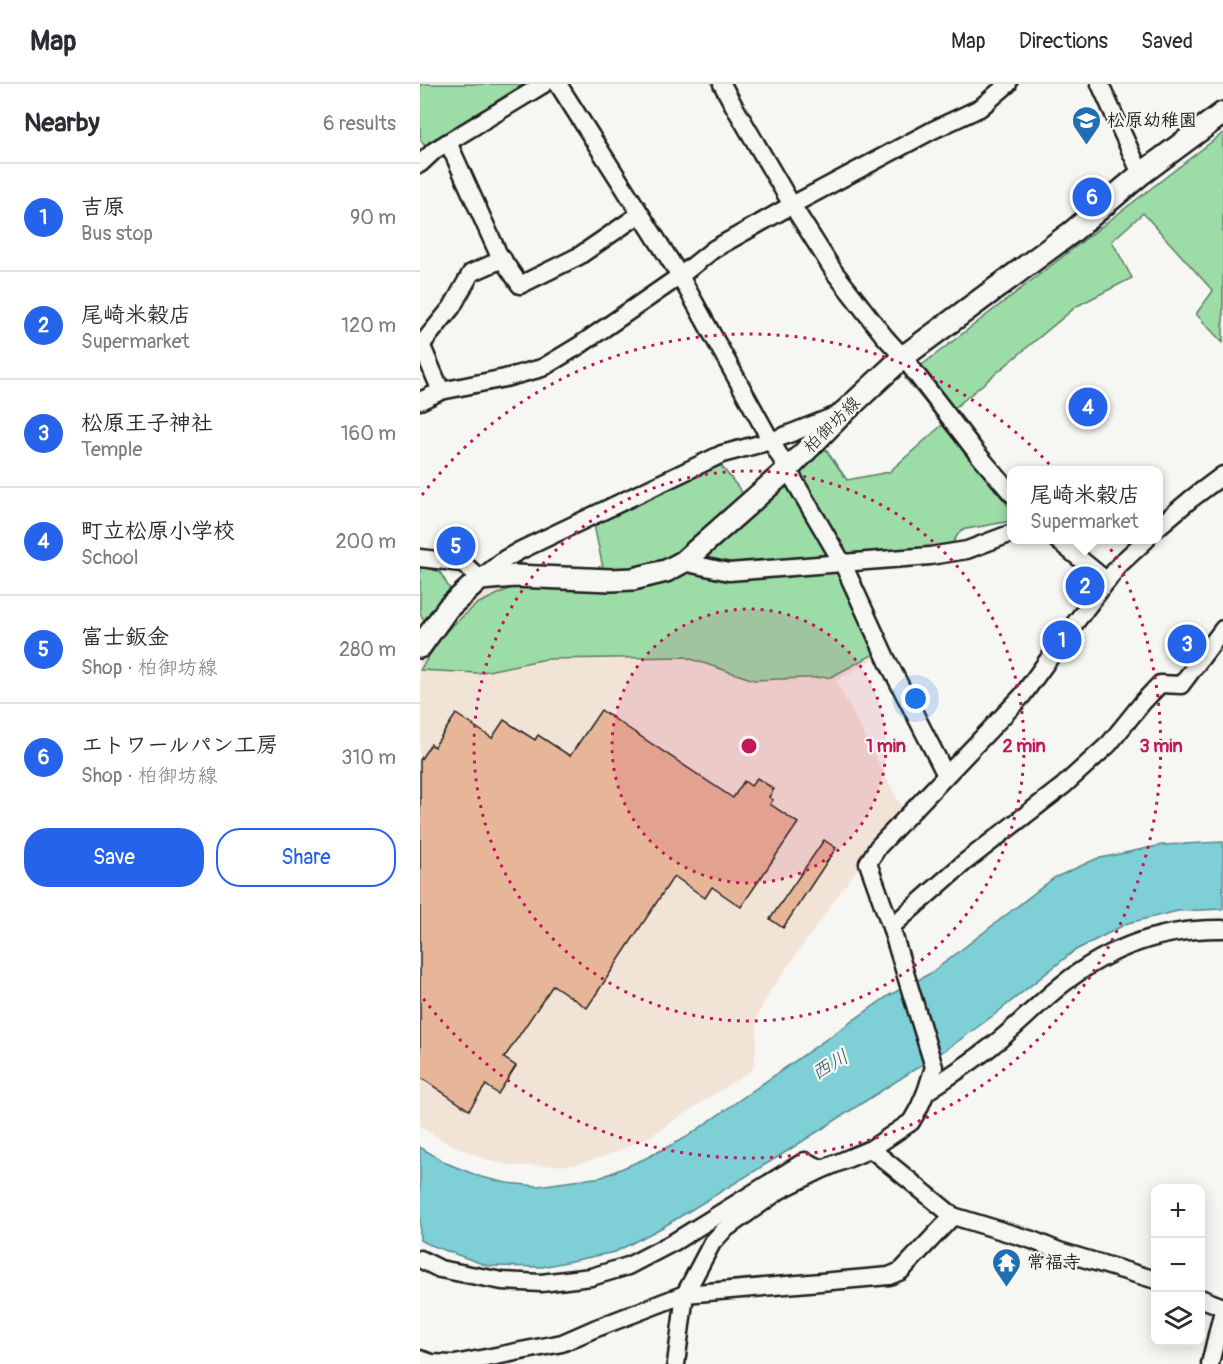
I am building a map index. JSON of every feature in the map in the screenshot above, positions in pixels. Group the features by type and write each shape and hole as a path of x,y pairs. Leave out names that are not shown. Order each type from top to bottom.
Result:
{"main road":[{"name":"柏御坊線","path":"480,579 515,576 633,579 666,572 683,562 788,469 903,357 1071,232 1142,174 1223,113"},
{"path":"420,647 448,608 480,579"}],"street":[{"path":"420,164 435,150 544,84"},
{"path":"558,84 680,276 771,441 843,564 887,660 946,775"},
{"path":"722,84 792,205 835,273 1007,489"},
{"path":"420,401 441,391 542,368 580,345 680,276 714,249 933,130 980,108 1008,84"},
{"path":"1100,84 1142,174"},
{"path":"448,142 498,253 520,285 579,256 640,214"},
{"path":"441,391 421,344 452,307 471,273 503,259"},
{"path":"420,558 463,563 480,579 505,559 521,550 722,454 771,441 842,414"},
{"path":"1163,523 1223,475"},
{"path":"683,562 729,572 843,564 930,556 967,550 1007,535"},
{"path":"1062,544 1107,581"},
{"path":"676,1364 685,1294 712,1243 724,1230 780,1190 871,1149 911,1122 919,1108 934,1067 891,927 868,863 878,847 1022,696 1120,564 1142,544"},
{"path":"891,927 965,862 1063,786 1109,744 1160,684 1180,685 1223,629"},
{"path":"926,1092 993,1045 1085,967 1110,953 1125,946 1166,934 1188,930 1223,930"},
{"path":"871,1149 953,1216 1151,1279"},
{"path":"420,1259 440,1269 502,1281 541,1283 591,1276 628,1266 674,1242 805,1161 823,1169"},
{"path":"420,1359 432,1364 454,1364 506,1359 562,1343 685,1294 888,1276 901,1270 953,1216"},
{"path":"1205,1300 1223,1309 1210,1364"}],"shaded area":[{"path":"645,584 880,655 836,681 901,806 868,847 861,863 769,993 757,1016 753,1069 649,1137 606,1156 574,1165 513,1166 490,1161 443,1141 420,1126 420,658 429,644 466,603 480,594 507,585"}],"green space":[{"path":"420,84 523,84 426,148 420,139"},
{"path":"1223,133 1223,343 1196,314 1213,291 1143,213 1112,241 1132,278 1077,306 940,420 905,378"},
{"path":"942,425 1007,504 1007,522 961,530 947,551 836,559 880,651 831,677 754,680 685,657 546,659 478,673 420,670 443,634 477,604 511,588 607,587 594,525 719,463 756,510 824,447 847,480 889,472"},
{"path":"420,566 440,572 451,591 427,627 420,613"}],"water":[{"name":"西川","path":"1223,842 1223,909 1178,911 1128,923 1074,951 950,1047 781,1155 663,1227 615,1252 542,1267 488,1266 420,1240 420,1147 446,1163 481,1177 507,1183 538,1186 602,1177 685,1138 888,996 931,973 1054,878 1096,859 1162,845"}],"building":[{"path":"601,710 733,798 744,781 751,786 757,778 774,789 769,797 773,800 770,804 798,823 741,907 712,887 705,898 674,876 587,1008 553,985 504,1058 516,1066 498,1094 486,1085 469,1110 420,1077 420,760 431,744 434,747 456,714 492,738 504,720 535,740 538,735 570,756"},
{"path":"824,840 836,848 783,928 770,919"}],"place":[{"name":"松原幼稚園","path":"1086,146"},
{"name":"エトワールパン工房","path":"1092,197"},
{"name":"町立松原小学校","path":"1088,407"},
{"name":"富士鈑金","path":"456,546"},
{"name":"尾崎米穀店","path":"1085,586"},
{"name":"吉原","path":"1062,640"},
{"name":"松原王子神社","path":"1187,644"},
{"name":"常福寺","path":"1006,1288"}]}
